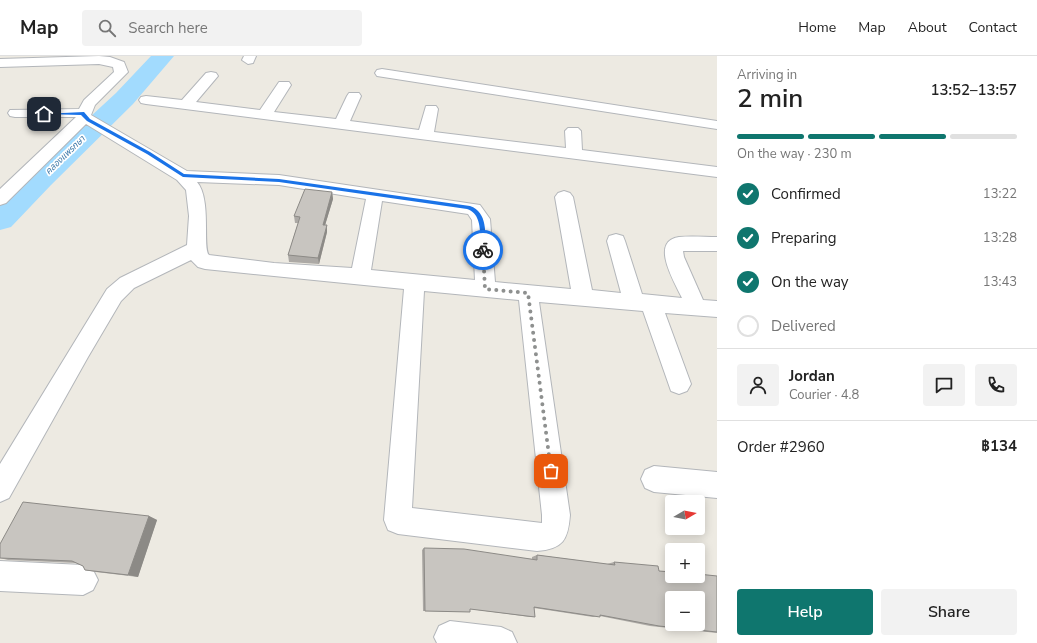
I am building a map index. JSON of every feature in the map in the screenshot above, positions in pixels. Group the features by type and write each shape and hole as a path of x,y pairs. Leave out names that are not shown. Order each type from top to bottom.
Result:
{"street":[{"path":"0,62 111,58 119,65 120,72 111,84 89,103 89,120 0,199"},
{"path":"382,73 717,125"},
{"path":"186,106 211,76"},
{"path":"264,115 284,85"},
{"path":"341,125 354,96"},
{"path":"146,100 717,172"},
{"path":"425,136 431,108"},
{"path":"15,114 89,120 149,153 183,176 194,189 198,239 196,249 199,258 205,262 274,270 360,276 414,283 717,309"},
{"path":"573,131 574,155"},
{"path":"183,176 265,179 474,209 481,219 485,289"},
{"path":"360,276 375,194"},
{"path":"564,197 583,297"},
{"path":"616,240 678,384"},
{"path":"696,307 674,257 674,248 679,244 717,244"},
{"path":"2,480 114,295 127,283 196,249"},
{"path":"414,283 398,520 537,537 549,536 555,530 556,515 528,293"},
{"path":"654,479 717,485"},
{"path":"0,576 83,580"},
{"path":"450,637 501,643"}],"building":[{"path":"305,189 332,192 323,225 327,225 318,258 288,255 300,217 294,216"},
{"path":"23,502 149,516 128,575 85,570 83,566 72,561 0,558 0,544"},
{"path":"424,548 464,549 537,560 537,555 615,565 614,562 658,566 659,571 665,571 665,583 705,583 705,575 717,576 717,632 705,631 705,591 665,591 665,627 600,615 600,617 534,607 535,617 470,609 470,612 425,611"}],"waterway":[{"name":"คลองแพรกษา","path":"0,219 20,198 125,99 163,56"}],"way so far":[{"path":"483,250 485,289 528,293 551,471"}],"route":[{"path":"44,114 83,113 84,118 149,153 183,176 279,180 468,207 474,209 481,219 483,250"}]}
